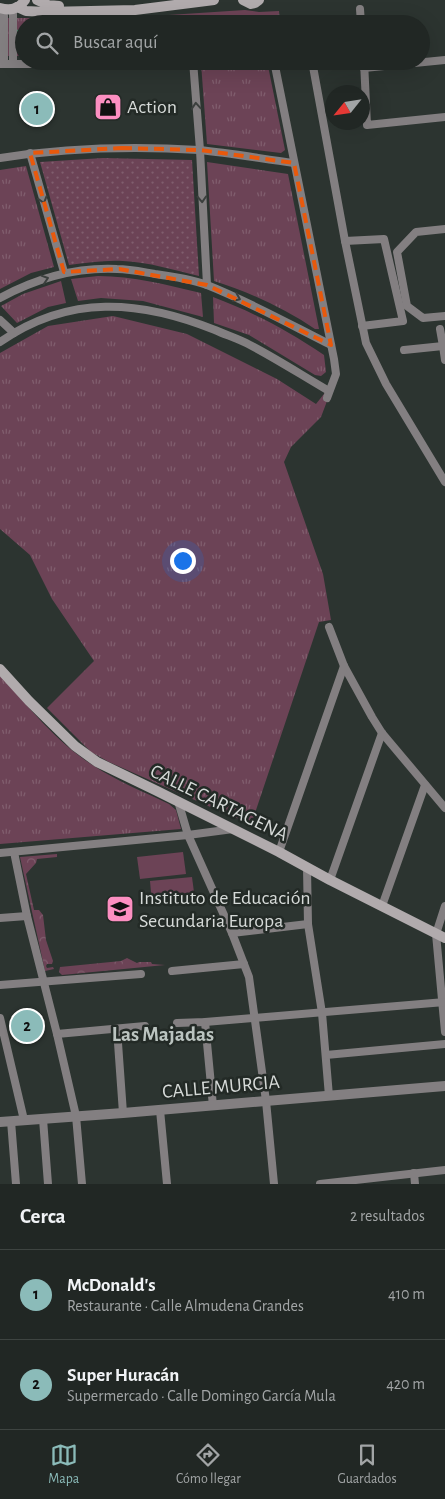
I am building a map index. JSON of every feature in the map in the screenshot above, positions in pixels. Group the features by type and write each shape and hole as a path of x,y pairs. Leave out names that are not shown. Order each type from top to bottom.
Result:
{"main road":[{"path":"37,0 43,4 51,3 92,11"},
{"path":"12,7 26,11 54,12 135,10 214,0"},
{"path":"243,0 251,4 259,0"},
{"name":"CALLE CARTAGENA","path":"0,670 29,701 86,755 441,936"}],"street":[{"path":"6,64 8,28 12,7"},
{"path":"360,9 360,15"},
{"path":"430,61 445,60"},
{"path":"194,70 207,285"},
{"path":"0,342 28,325 52,315 77,309 99,306 141,309 185,319 249,344 328,395 336,374 332,345 276,70"},
{"path":"314,70 366,343 386,384 445,482"},
{"path":"364,70 368,125 445,117"},
{"path":"0,158 30,153 122,148 200,150 294,163"},
{"path":"30,153 64,272"},
{"path":"445,229 416,232 397,252 407,306 423,318 445,316"},
{"path":"345,241 384,239 403,321 362,326"},
{"path":"0,298 21,286 64,272 89,269 119,269 207,285 332,345"},
{"path":"0,320 14,333"},
{"path":"440,329 445,360"},
{"path":"404,350 444,346"},
{"path":"328,627 344,666 382,734 445,808"},
{"path":"279,852 344,666"},
{"path":"330,880 382,734"},
{"path":"382,906 425,785"},
{"path":"178,801 188,835 232,933 249,977 266,1101 274,1184"},
{"path":"0,853 233,830"},
{"path":"14,852 27,916 76,1116 82,1184"},
{"path":"307,868 308,924 322,1012 329,1096"},
{"path":"445,906 441,936 445,1032"},
{"path":"0,918 27,916"},
{"path":"232,933 308,924"},
{"path":"172,971 244,964"},
{"path":"0,985 141,974"},
{"path":"177,1023 444,1002"},
{"path":"0,1018 24,1120"},
{"path":"205,1022 213,1106"},
{"path":"57,1034 145,1026"},
{"path":"117,1029 123,1113"},
{"path":"326,1055 445,1044"},
{"name":"CALLE MURCIA","path":"0,1122 445,1086"},
{"path":"160,1110 167,1184"},
{"path":"43,1119 48,1184"},
{"path":"11,1121 16,1184"},
{"path":"320,1184 445,1170"},
{"path":"414,1173 415,1184"}],"highlighted area":[{"path":"122,148 200,150 294,163 331,345 207,285 119,269 64,272 30,153"}],"green space":[{"path":"245,10 259,12 279,11 279,15 169,15"},
{"path":"0,18 15,18 15,56 0,56"},
{"path":"202,70 269,70 285,150 281,153 207,144"},
{"path":"103,158 192,160 199,276 142,263 123,261 69,265 40,162"},
{"path":"207,162 288,174 319,329 315,329 266,301 214,281"},
{"path":"26,166 54,267 31,273 0,289 0,170"},
{"path":"98,276 137,279 201,293 203,317 143,301 101,298 78,301 71,279"},
{"path":"61,281 66,303 48,307 17,323 1,306 23,294"},
{"path":"213,297 243,309 270,323 324,355 326,372 321,376 315,375 249,335 214,323"},
{"path":"113,316 187,334 277,379 316,404 335,380 321,417 291,447 284,462 323,574 331,620 319,622 252,822 233,817 109,762 91,752 47,708 94,661 52,599 30,555 0,529 0,353 48,326"},
{"path":"0,676 56,736 81,757 112,777 169,804 176,810 181,829 0,844"},
{"path":"183,852 186,874 140,879 137,857"},
{"path":"57,854 57,857 37,859 36,863 26,874 34,910 39,910 43,915 46,940 53,961 52,964 47,964 46,966 47,968 53,967 54,969 45,971 20,857"},
{"path":"192,877 195,900 152,904 150,881"},
{"path":"127,958 137,963 151,962 152,964 165,965 62,975 59,972 60,967 121,961"}],"place":[{"name":"Action","path":"108,107"},
{"name":"McDonald's","path":"37,109"},
{"name":"Instituto de Educación Secundaria Europa","path":"120,909"},
{"name":"Super Huracán","path":"27,1026"}],"district":[{"name":"Las Majadas","path":"163,1034"}]}
